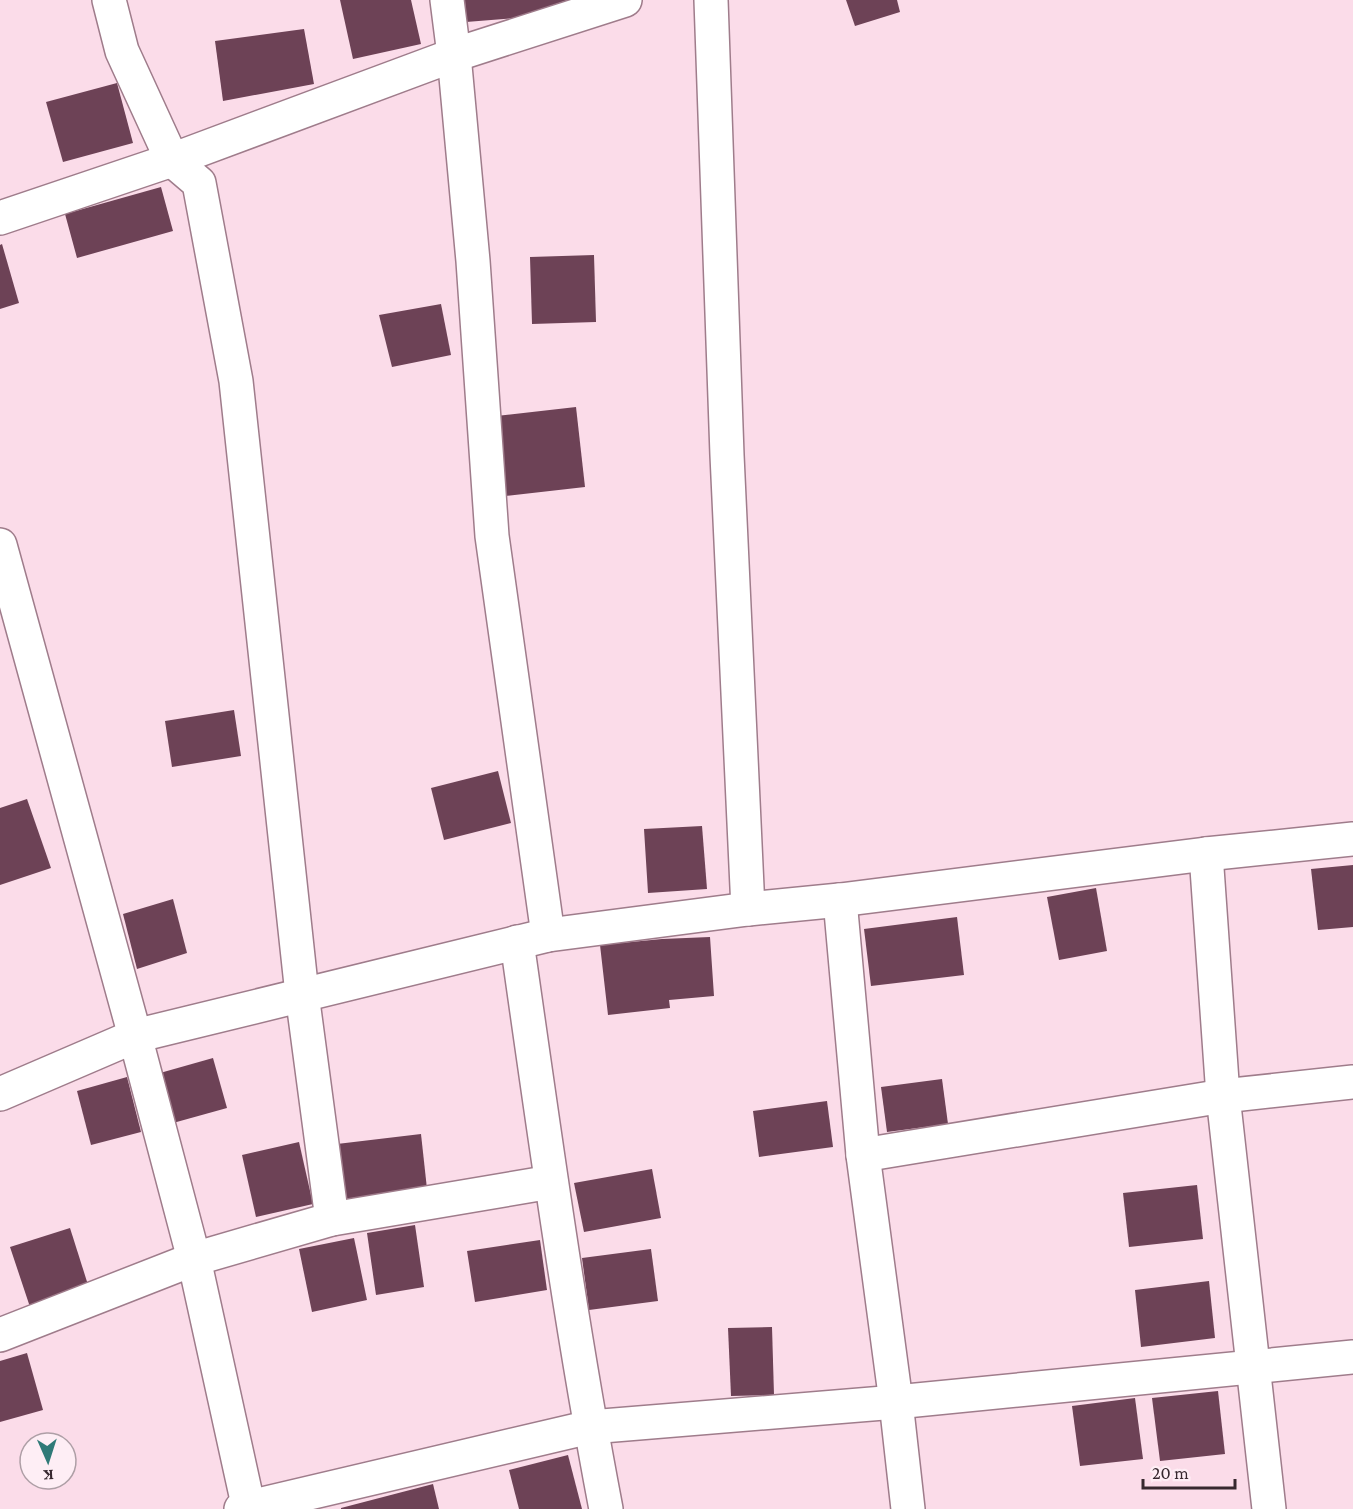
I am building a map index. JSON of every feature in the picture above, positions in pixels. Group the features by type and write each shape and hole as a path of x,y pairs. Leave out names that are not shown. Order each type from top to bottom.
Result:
{"street":[{"path":"110,0 122,51 172,160 199,183 236,381 302,994 332,1219"},
{"path":"447,0 472,261 492,536 532,938 551,1182 590,1427 606,1509"},
{"path":"0,218 172,160 454,55 625,0"},
{"path":"711,0 727,455 748,909"},
{"path":"0,545 194,1259 246,1508 590,1427 896,1402 1252,1365 1353,1357"},
{"path":"0,1094 135,1036 532,938 748,909 840,900 1206,854 1353,839"},
{"path":"1206,854 1223,1096 1269,1509"},
{"path":"840,900 863,1155 908,1509"},
{"path":"863,1155 1223,1096 1353,1082"},
{"path":"0,1335 194,1259 332,1219 551,1182"}],"building":[{"path":"340,0 411,0 421,44 353,59"},
{"path":"465,0 568,0 515,18 466,22"},
{"path":"846,0 897,0 900,12 855,26"},
{"path":"304,29 314,84 223,101 215,41"},
{"path":"117,83 133,143 63,162 46,102"},
{"path":"161,187 173,231 77,258 65,214"},
{"path":"2,244 19,303 0,309 0,245"},
{"path":"594,255 596,322 532,324 530,257"},
{"path":"441,304 451,355 392,367 379,315"},
{"path":"576,407 585,487 505,496 496,416"},
{"path":"234,710 241,756 172,767 165,721"},
{"path":"498,771 511,823 444,840 431,788"},
{"path":"27,799 51,868 0,885 0,808"},
{"path":"702,826 707,889 648,893 644,829"},
{"path":"1353,865 1353,927 1318,930 1311,869"},
{"path":"1096,888 1107,951 1059,960 1047,897"},
{"path":"173,899 187,953 137,969 123,914"},
{"path":"957,917 964,975 871,986 864,929"},
{"path":"710,937 714,996 669,1000 670,1008 608,1015 600,945"},
{"path":"213,1058 227,1108 173,1123 160,1073"},
{"path":"127,1077 141,1132 91,1145 77,1091"},
{"path":"942,1079 948,1124 887,1132 881,1087"},
{"path":"827,1101 833,1147 759,1157 753,1111"},
{"path":"421,1134 427,1189 344,1199 337,1144"},
{"path":"299,1142 313,1204 256,1217 242,1155"},
{"path":"652,1169 661,1218 584,1232 574,1183"},
{"path":"1197,1185 1203,1239 1129,1247 1123,1193"},
{"path":"415,1225 424,1287 376,1295 367,1233"},
{"path":"70,1228 89,1288 30,1307 10,1247"},
{"path":"354,1238 367,1300 312,1312 299,1249"},
{"path":"540,1240 547,1290 475,1302 467,1251"},
{"path":"651,1249 658,1301 589,1310 582,1258"},
{"path":"1209,1281 1215,1338 1141,1347 1135,1290"},
{"path":"772,1327 774,1395 731,1396 728,1328"},
{"path":"27,1353 43,1410 0,1422 0,1361"},
{"path":"1218,1391 1225,1454 1160,1461 1152,1398"},
{"path":"1135,1398 1143,1459 1080,1466 1072,1406"},
{"path":"568,1455 582,1509 519,1509 509,1470"},
{"path":"433,1484 439,1509 341,1509 341,1508"}]}
